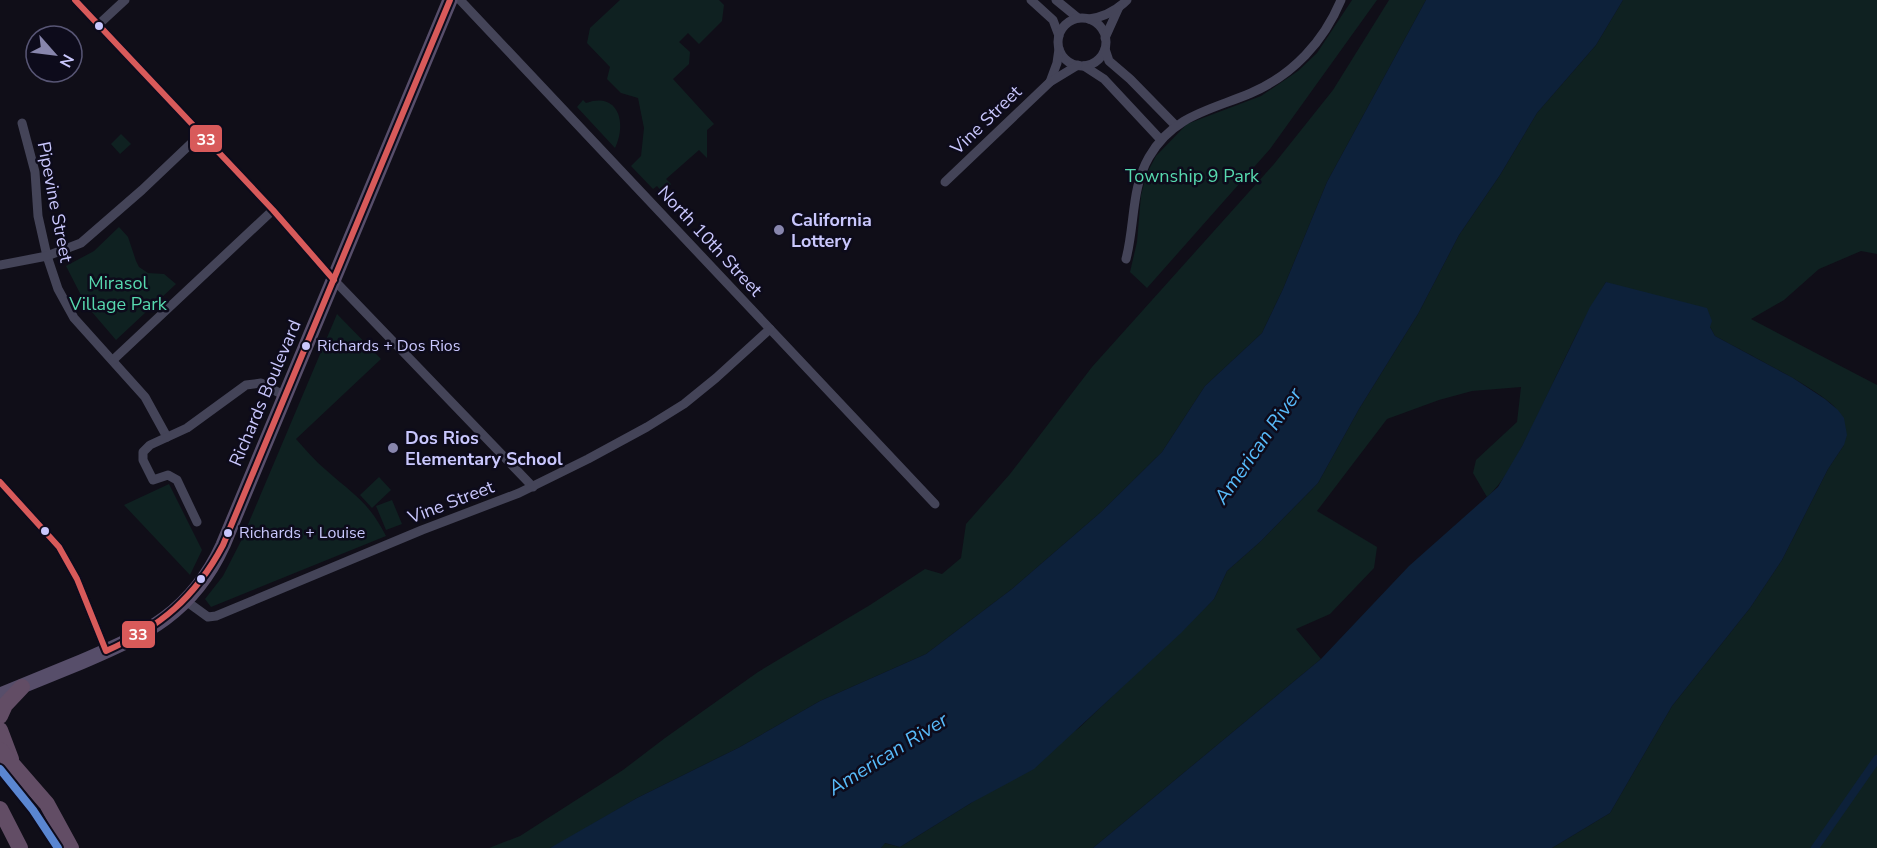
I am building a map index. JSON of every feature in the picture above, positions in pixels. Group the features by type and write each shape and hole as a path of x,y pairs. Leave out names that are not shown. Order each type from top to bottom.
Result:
{"highway":[{"path":"0,716 5,705 22,687"},
{"path":"0,730 14,766"},
{"path":"0,750 47,804 71,848"},
{"path":"0,810 20,848"}],"main road":[{"name":"Richards Boulevard","path":"0,695 147,632 186,601 209,571 220,552 450,0"},
{"path":"0,688 22,687"}],"street":[{"path":"75,0 273,210 334,280 532,487"},
{"path":"98,25 125,0"},
{"name":"North 10th Street","path":"460,0 935,504"},
{"path":"1031,0 1053,20 1059,36 1059,49 1066,60 1104,79 1160,140"},
{"path":"1056,0 1078,18"},
{"path":"1059,36 1069,22 1078,18 1098,18 1127,0"},
{"path":"1126,259 1138,183 1145,164 1160,140 1191,116 1251,93 1282,76 1317,42 1331,22 1341,0"},
{"path":"1105,38 1119,7"},
{"path":"1089,19 1100,26 1105,38 1105,49 1109,61 1176,126"},
{"name":"Vine Street","path":"1050,82 1059,49"},
{"path":"1081,66 1097,61 1105,49"},
{"name":"Vine Street","path":"945,183 1050,82 1081,66"},
{"name":"Pipevine Street","path":"22,123 35,172 38,216 47,256 58,289 74,318 145,397 167,437"},
{"path":"0,265 47,256 73,247 87,239 201,134"},
{"path":"113,360 273,210"},
{"name":"Vine Street","path":"186,601 207,617 216,616 532,487 671,413 705,388 770,329"},
{"path":"197,522 177,480 168,475 153,480 143,460 143,452 150,445 188,428 246,385 261,383 285,396"},
{"path":"0,482 59,547 77,579 106,651"}],"green space":[{"path":"620,0 719,0 724,5 722,21 699,44 688,33 679,42 690,52 689,64 673,79 714,124 707,130 707,158 699,150 666,179 671,184 667,189 691,216 687,220 657,186 653,189 631,166 641,156 644,128 638,98 621,93 607,79 610,67 587,43 590,28"},
{"name":"Township 9 Park","path":"1352,0 1377,0 1270,149 1147,288 1130,272 1137,242 1141,195 1147,173 1156,156 1187,124 1261,96 1298,71 1317,53"},
{"path":"1389,0 1426,0 1327,182 1283,289 1262,333 1205,386 1162,452 1101,512 1012,589 926,654 820,701 740,747 637,798 557,845 550,848 489,848 520,836 623,770 758,672 925,569 942,574 961,558 966,524 1010,474 1092,367 1274,164 1333,90"},
{"path":"1623,0 1877,0 1877,254 1861,251 1819,269 1784,300 1751,319 1877,385 1877,848 1552,848 1610,813 1672,706 1750,608 1782,560 1828,469 1844,445 1838,412 1832,404 1819,395 1715,336 1710,327 1606,282 1576,335 1517,455 1501,482 1487,497 1473,473 1476,460 1517,422 1521,387 1472,391 1387,419 1317,511 1377,547 1374,568 1330,614 1296,629 1321,659 1093,848 881,848 884,843 900,847 971,803 1079,728 1214,599 1227,571 1261,541 1318,483 1359,409 1418,314 1459,235 1500,175 1537,113 1596,45"},
{"path":"583,100 586,103 606,102 617,112 620,129 615,148 577,107"},
{"path":"121,134 131,144 120,154 111,144"},
{"name":"Mirasol Village Park","path":"119,227 128,237 139,267 148,273 164,274 176,284 116,340 86,305 66,266 94,251"},
{"path":"337,314 381,359 296,439 318,463 366,506 386,536 211,607 205,599 223,576 241,541"},
{"path":"379,477 391,490 372,508 360,495"},
{"path":"169,484 202,550 190,575 124,505"},
{"path":"392,500 402,524 386,530 376,506"}],"water":[{"name":"American River","path":"1426,0 1623,0 1596,45 1537,113 1500,175 1459,235 1418,314 1359,409 1318,483 1261,541 1227,571 1214,599 1181,633 1034,769 971,803 900,847 885,843 881,848 550,848 637,798 740,747 820,701 926,654 1012,589 1101,512 1162,452 1205,386 1262,333 1283,289 1327,182"},
{"path":"1606,282 1707,308 1712,321 1710,327 1715,336 1793,378 1825,399 1844,418 1847,435 1844,445 1828,469 1782,560 1750,608 1672,706 1610,813 1552,848 1093,848 1321,659 1409,566 1498,487 1522,446 1590,307"}],"waterway":[{"path":"1815,848 1877,759"}],"transit line":[{"name":"33","path":"75,0 273,210 334,280"},
{"name":"33","path":"0,482 59,547 77,579 106,651 143,632 188,596 223,545 450,0"},
{"path":"0,769 33,810 58,848"}],"place":[{"name":"California Lottery","path":"779,230"},
{"name":"Richards + Dos Rios","path":"306,346"},
{"name":"Dos Rios Elementary School","path":"393,448"},
{"name":"Richards + Louise","path":"228,533"}]}
